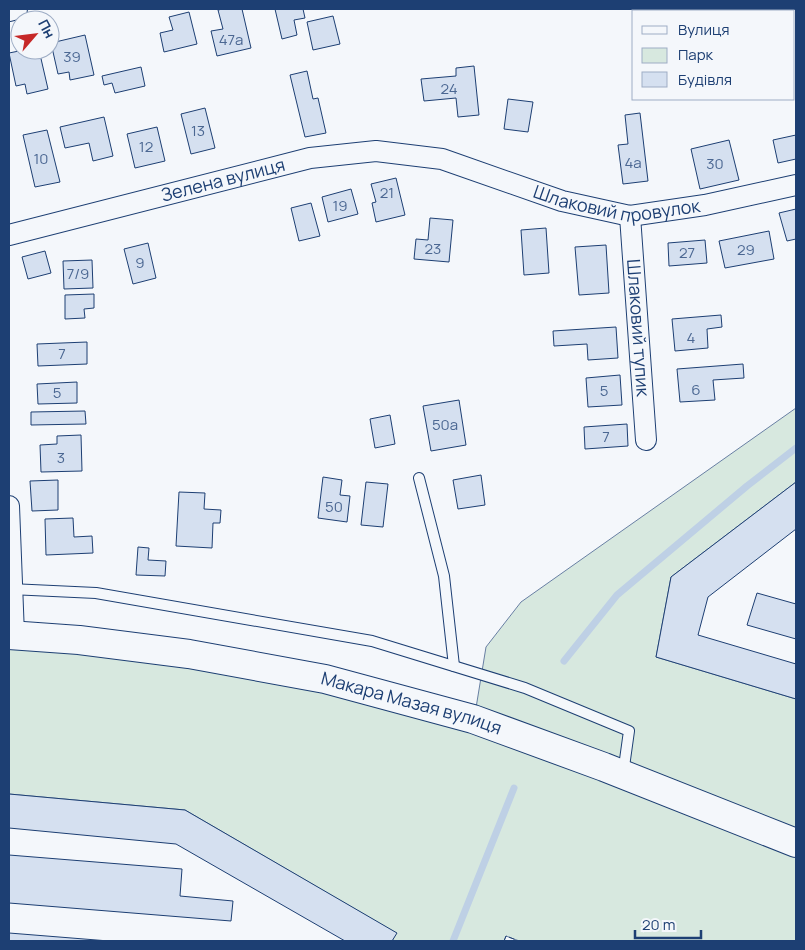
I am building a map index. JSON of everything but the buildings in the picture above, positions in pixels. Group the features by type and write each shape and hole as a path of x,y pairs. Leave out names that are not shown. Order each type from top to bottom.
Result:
{"main road":[{"name":"Макара Мазая вулиця","path":"11,635 79,640 189,654 325,678 473,720 623,775 796,843"}],"street":[{"path":"9,11 17,9"},
{"name":"Зелена вулиця","path":"9,235 310,158 376,151 442,159"},
{"name":"Шлаковий провулок","path":"442,159 562,201 630,216 705,205 796,184"},
{"name":"Шлаковий тупик","path":"630,216 646,440"},
{"path":"9,506 11,635"}],"lane":[{"path":"419,478 444,576 454,666"},
{"path":"10,589 96,593 372,641 525,688 629,731 623,775"}],"green space":[{"path":"796,408 796,482 671,577 656,657 796,699 796,836 475,714 486,647 521,602"},
{"path":"9,644 78,649 323,687 470,728 796,852 796,941 519,941 506,936 504,941 392,941 396,933 185,810 9,794"}],"waterway":[{"path":"564,661 617,595 747,486 796,448"},
{"path":"453,941 514,788"}],"fence":[{"path":"504,941 506,936 519,941"}]}
